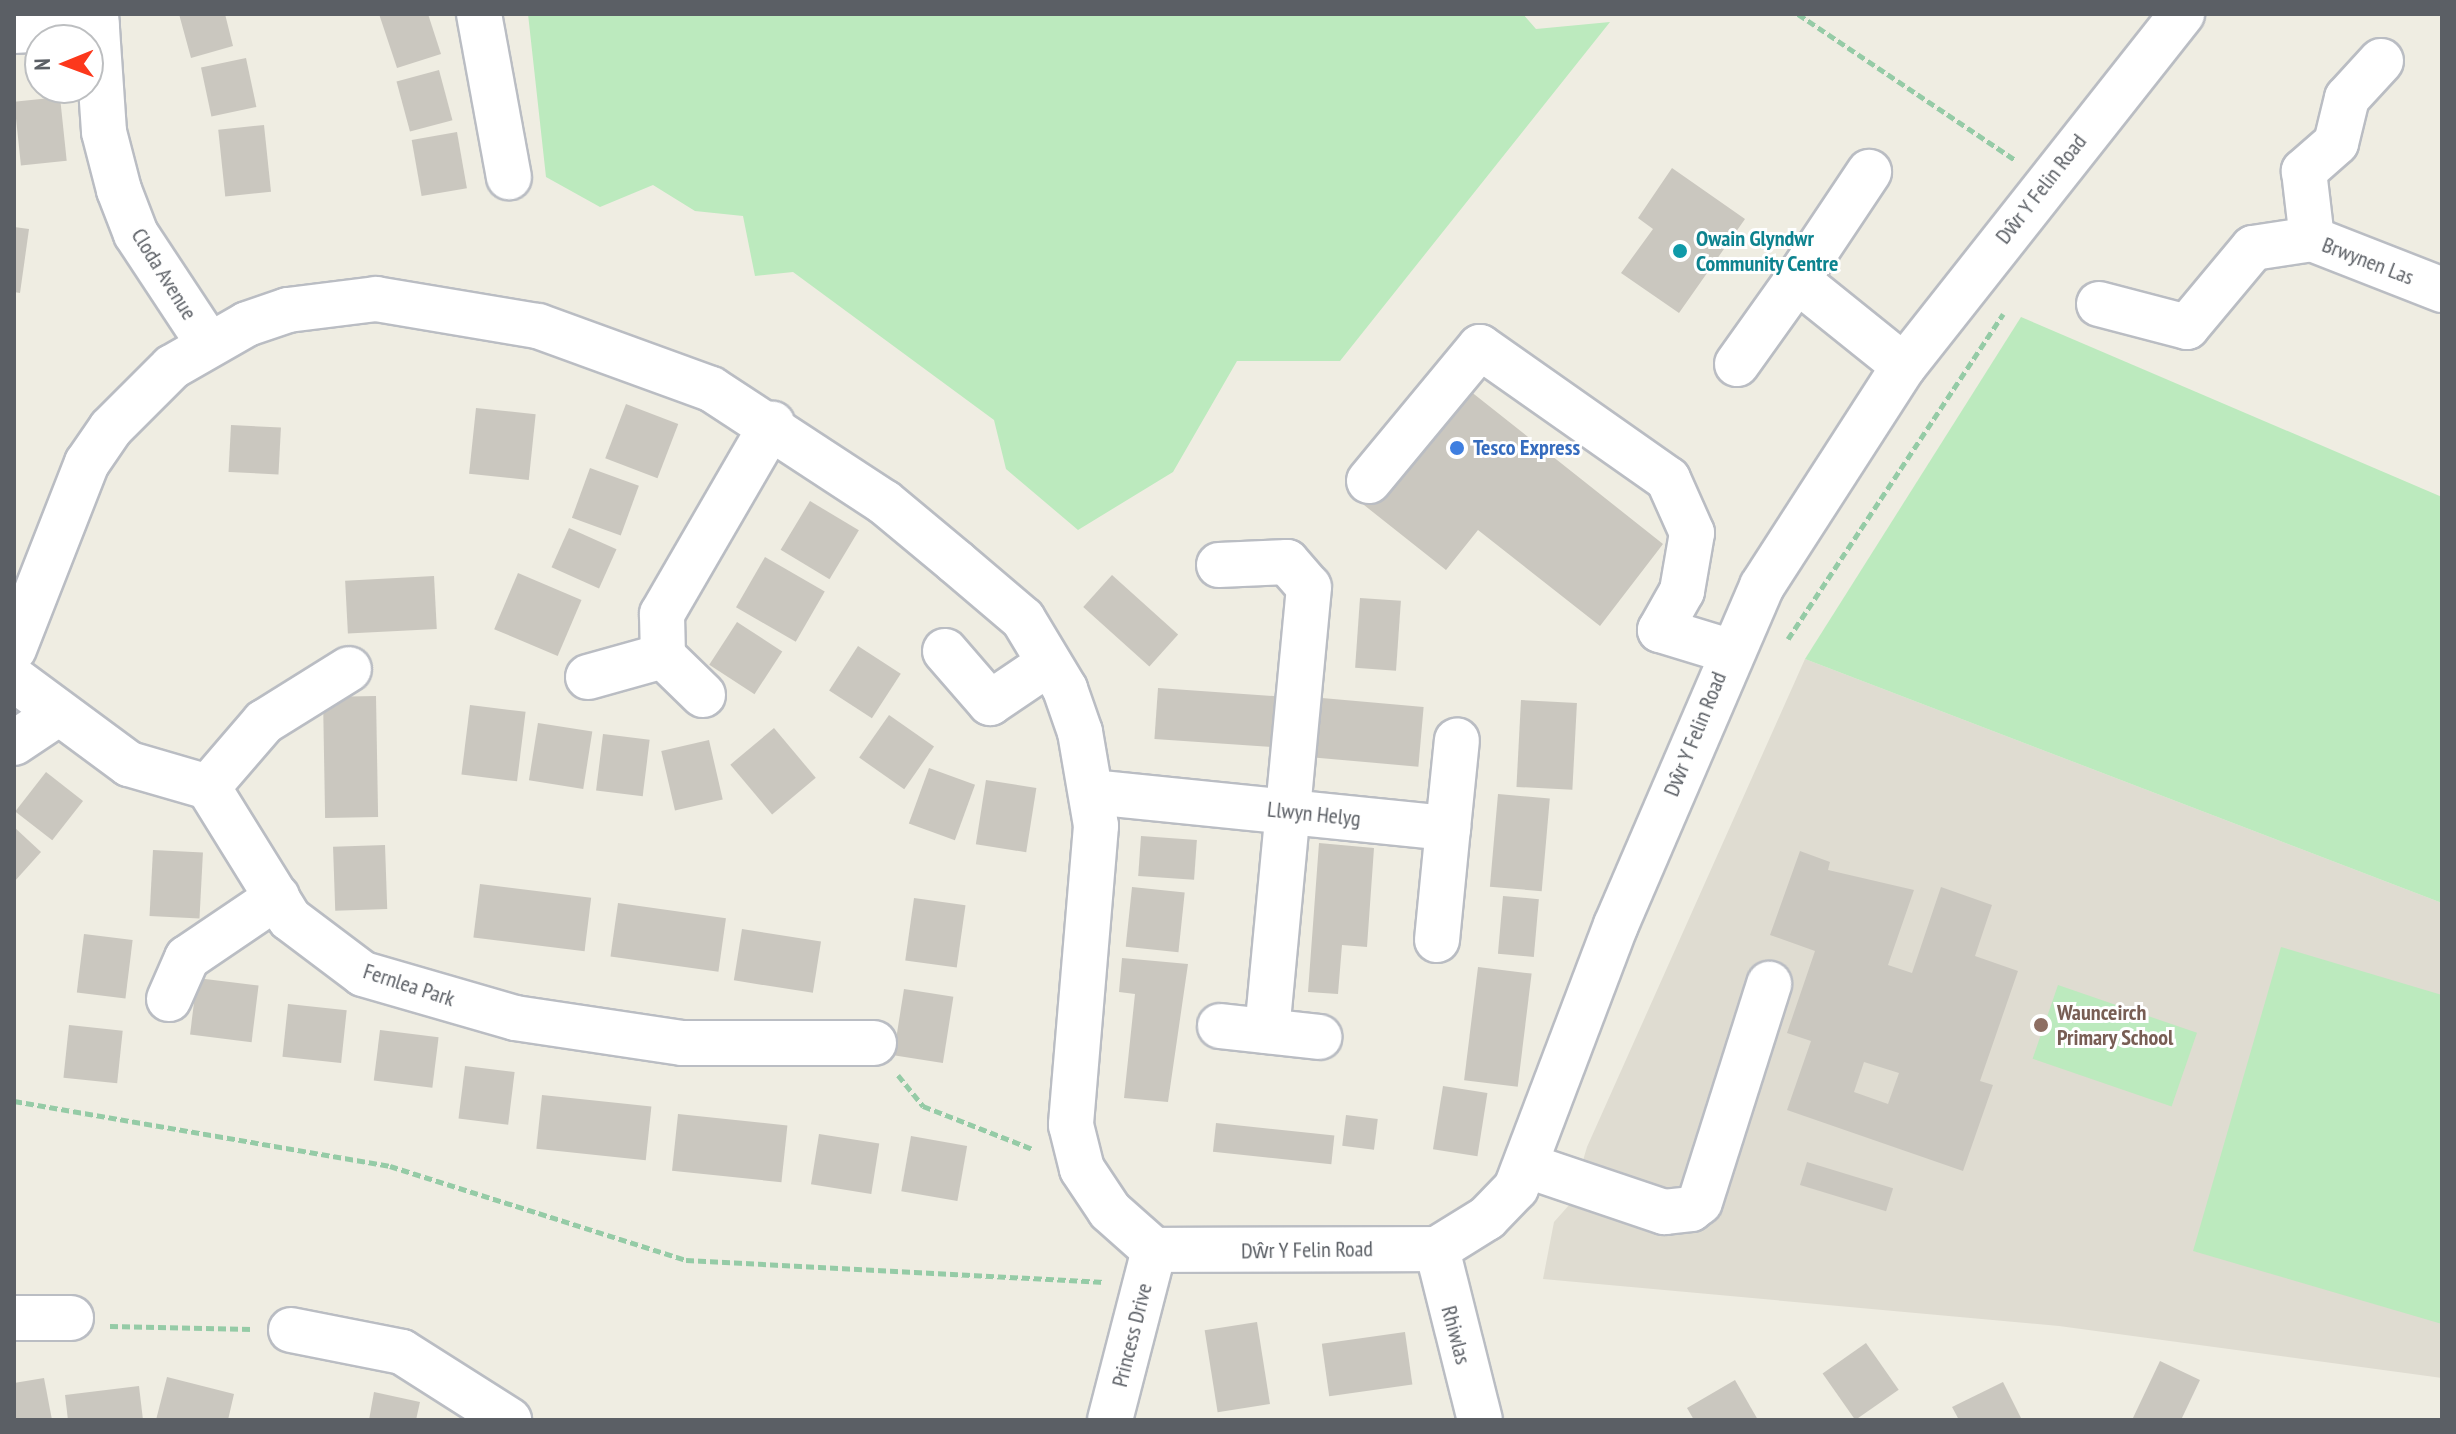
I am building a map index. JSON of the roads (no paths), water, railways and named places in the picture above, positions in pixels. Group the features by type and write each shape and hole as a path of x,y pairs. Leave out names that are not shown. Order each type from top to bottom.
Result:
{"street":[{"path":"479,14 509,177"},
{"name":"Dŵr Y Felin Road","path":"1149,1267 1437,1249 1487,1218 1528,1166 1616,925 1729,651 1762,586 1904,366 2046,180 2182,14"},
{"path":"14,31 96,20"},
{"name":"Cloda Avenue","path":"96,20 104,132 119,190 136,234 208,343"},
{"name":"Brwynen Las","path":"2381,61 2347,98 2336,143 2304,171 2312,239 2442,290"},
{"path":"1737,364 1869,172"},
{"path":"2099,304 2187,327 2253,248 2312,239"},
{"path":"1797,280 1904,366"},
{"path":"14,649 87,463 139,395 208,343 288,310 376,299 538,326 711,389 772,424 968,571 1023,619 1049,663 1080,732 1093,792 1093,862 1071,1089 1082,1169 1149,1267"},
{"path":"1369,481 1480,347 1668,479 1692,533 1682,591 1660,630 1729,651"},
{"path":"703,695 663,656 662,614 772,424"},
{"path":"1219,565 1287,562 1309,587 1267,1031"},
{"path":"945,651 990,703 1049,663"},
{"path":"588,677 663,656"},
{"path":"14,679 56,715 129,764 208,787 264,722 349,669"},
{"path":"14,743 56,715"},
{"path":"1437,940 1457,740"},
{"name":"Fernlea Park","path":"208,787 290,919 363,974 515,1018 682,1043 874,1043"},
{"name":"Llwyn Helyg","path":"1093,792 1448,828"},
{"path":"169,999 187,958 277,897"},
{"path":"1528,1166 1664,1212 1691,1209 1700,1202 1769,984"},
{"path":"1220,1026 1319,1037"},
{"name":"Rhiwlas","path":"1437,1249 1480,1420"},
{"name":"Princess Drive","path":"1110,1420 1149,1267"},
{"path":"14,1318 71,1318"},
{"path":"291,1330 402,1352 509,1420"}],"place":[{"name":"Owain Glyndwr Community Centre","path":"1680,251"},
{"name":"Tesco Express","path":"1457,448"},
{"name":"Waunceirch Primary School","path":"2041,1025"}]}
